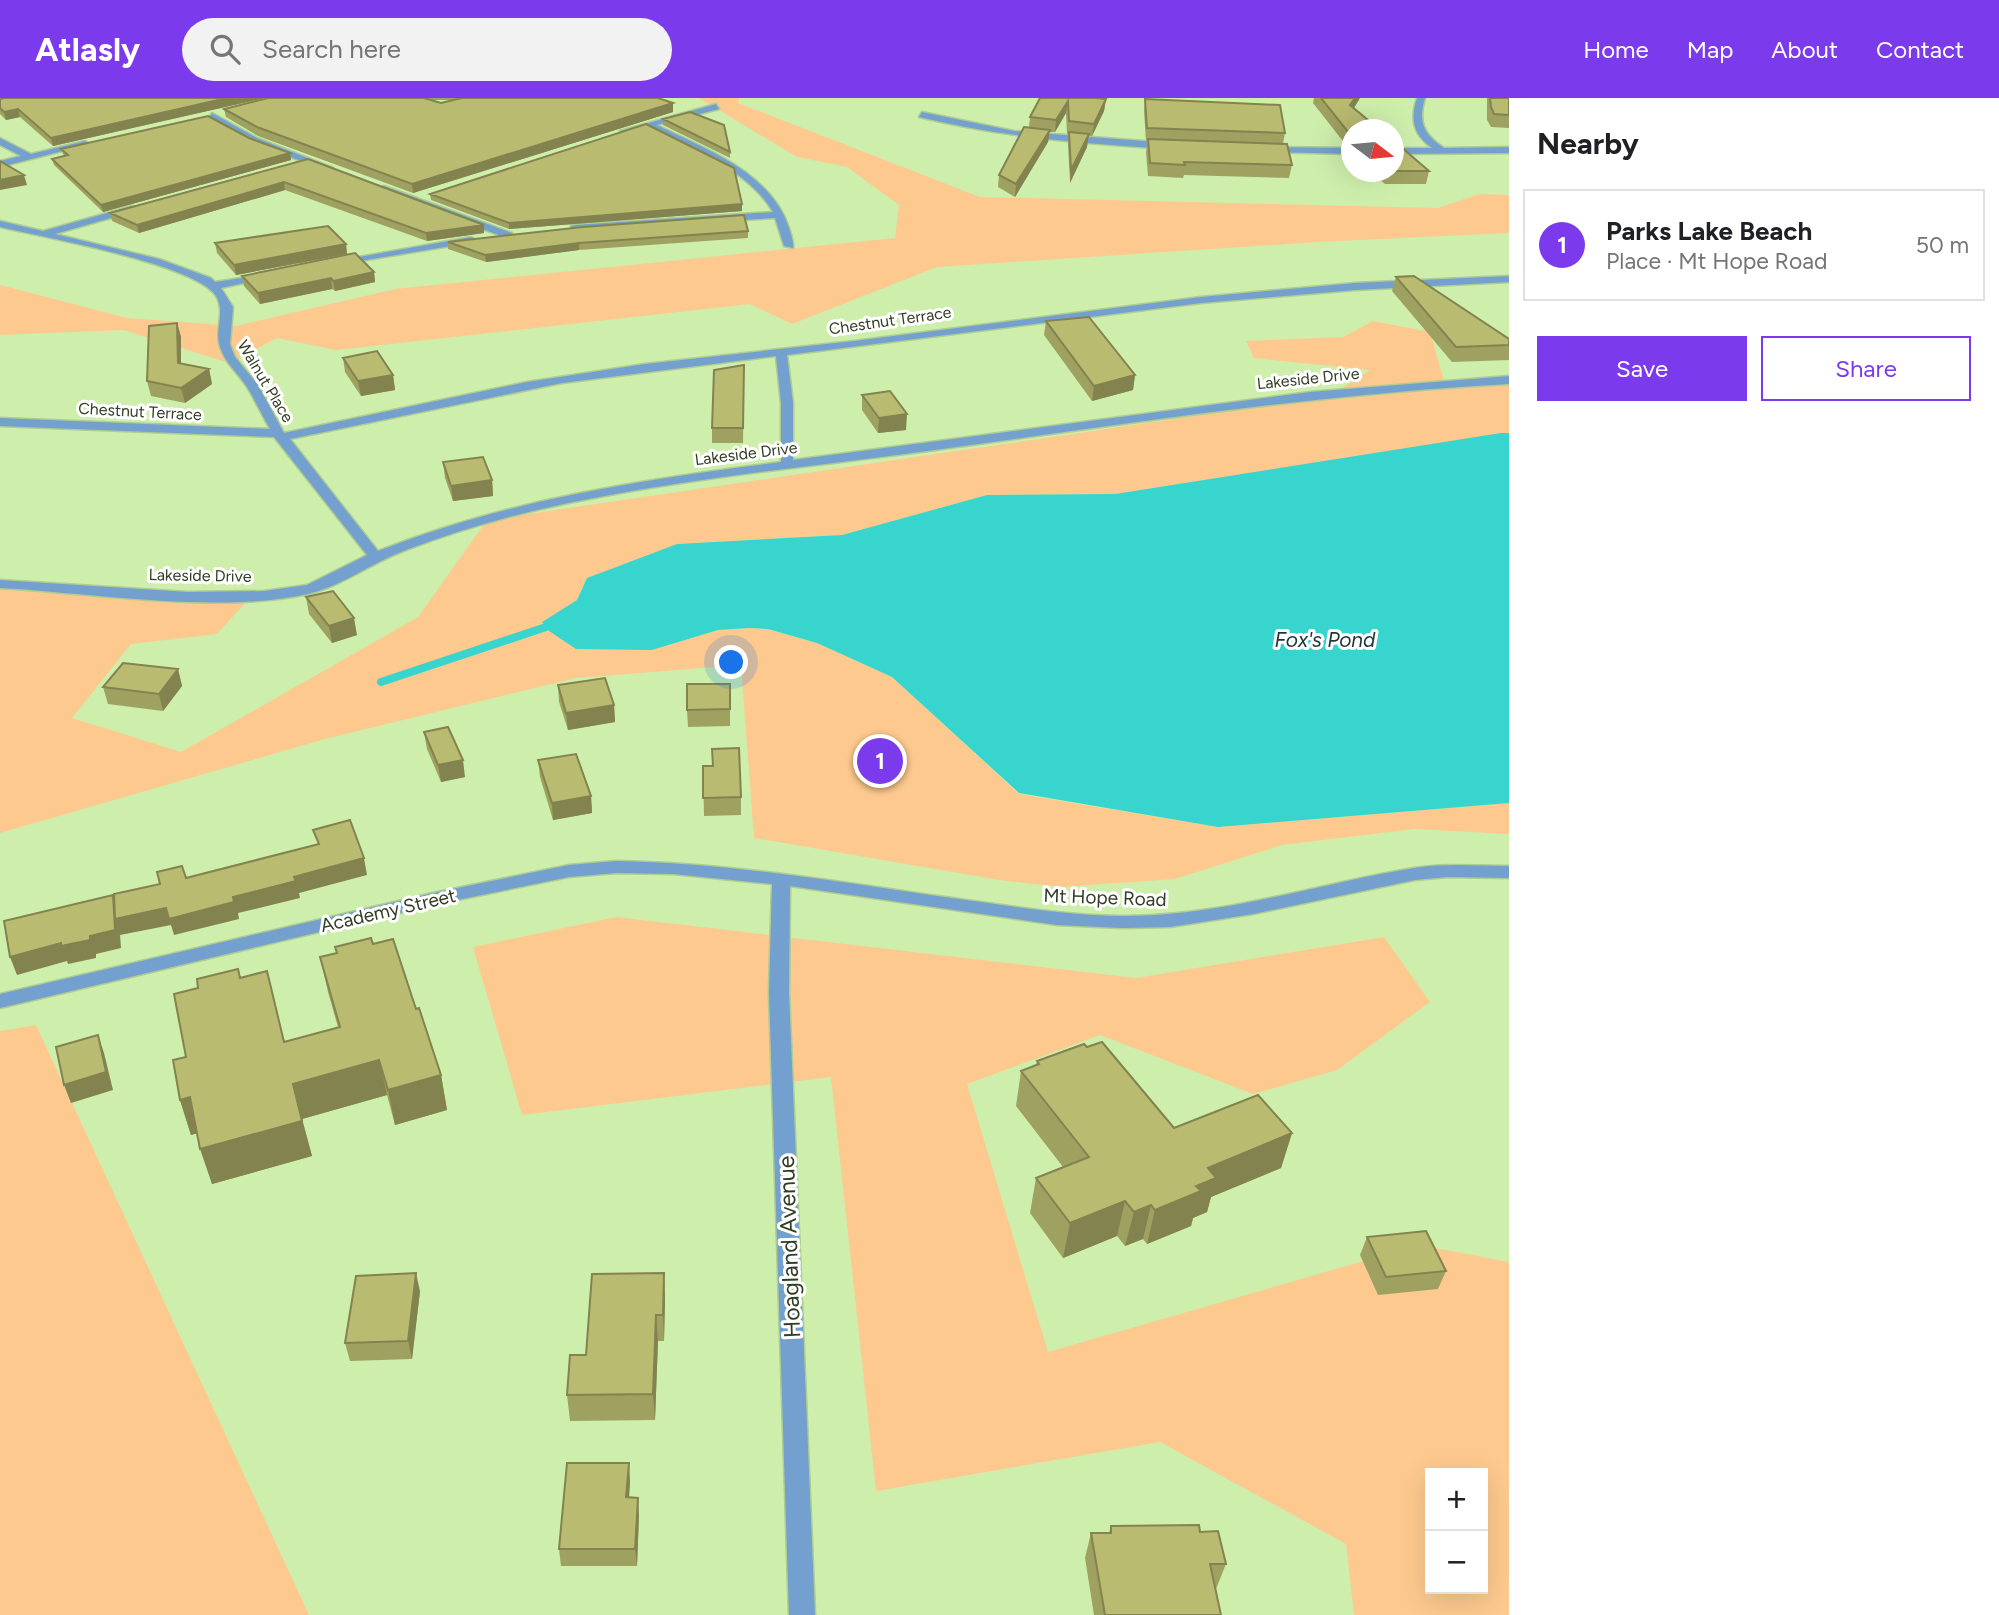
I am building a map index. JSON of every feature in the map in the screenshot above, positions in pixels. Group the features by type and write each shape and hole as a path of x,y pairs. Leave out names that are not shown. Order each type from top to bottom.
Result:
{"street":[{"path":"1422,98 1415,114 1417,127 1424,140 1441,150"},
{"path":"611,135 716,107"},
{"path":"224,113 206,117 254,140 342,173"},
{"path":"922,115 992,132 1032,138 1177,147"},
{"path":"647,124 749,180 762,191 778,215 789,246"},
{"path":"0,141 30,157"},
{"path":"0,164 90,143"},
{"path":"1255,150 1341,151"},
{"path":"1404,151 1509,150"},
{"path":"282,167 308,161"},
{"path":"325,264 514,234 376,186"},
{"path":"415,199 427,195"},
{"path":"44,234 137,207"},
{"path":"564,229 778,215"},
{"path":"0,224 175,267 206,280 213,286 278,273"},
{"name":"Chestnut Terrace","path":"0,422 280,435 562,379 1175,301 1339,287 1509,279"},
{"name":"Walnut Place","path":"213,286 227,307 224,344 230,358 251,384 280,435 376,556"},
{"path":"782,351 787,403 787,466"},
{"name":"Lakeside Drive","path":"0,584 165,593 304,591 333,580 376,556 462,528 595,493 662,481 1232,404 1350,391 1509,380"},
{"name":"Academy Street","path":"0,1001 433,899 569,871 648,867 781,879"},
{"name":"Mt Hope Road","path":"781,879 1057,919 1122,922 1170,921 1253,908 1415,874 1448,871 1509,872"},
{"name":"Hoagland Avenue","path":"781,879 779,993 802,1615"}],"shaded area":[{"path":"699,98 739,98 738,103 980,197 1438,208 1479,194 1509,195 1509,233 1318,242 937,267 792,324 750,304 336,350 277,338 229,363 124,330 0,335 0,285 127,318 236,326 395,289 895,238 899,205 847,167 797,157"},
{"path":"1373,321 1430,332 1445,384 1509,382 1509,433 1115,494 987,495 842,535 677,544 587,578 577,600 542,622 549,631 652,650 718,630 749,628 768,629 817,643 892,677 1019,794 1218,827 1509,803 1509,834 1414,829 1282,845 1175,879 1061,887 999,880 754,838 741,665 576,678 325,739 0,833 0,580 248,600 217,634 131,644 72,718 181,752 418,617 487,520 1330,396 1370,370 1254,358 1246,341 1343,337"},
{"path":"616,917 1136,978 1384,937 1430,1002 1337,1070 1253,1094 1100,1035 967,1084 1048,1352 1419,1245 1509,1262 1509,1615 1354,1615 1346,1544 1160,1442 876,1491 831,1077 522,1115 473,947"},
{"path":"36,1025 309,1615 0,1615 0,1031"}],"water":[{"name":"Fox's Pond","path":"1509,433 1509,803 1218,827 1019,793 892,677 817,643 768,629 749,628 718,630 652,650 576,649 549,631 542,622 577,600 587,578 677,544 842,535 987,495 1115,494"}],"building":[{"path":"227,98 51,138 18,109 4,112 0,108 0,99"},
{"path":"268,98 424,98 441,103 462,98 658,98 673,103 412,184 257,127 224,109"},
{"path":"1040,98 1106,99 1094,124 1069,121 1068,101 1056,120 1030,117"},
{"path":"1321,98 1355,98 1350,105 1367,119 1341,119 1341,123"},
{"path":"1490,98 1509,98 1509,115 1494,114"},
{"path":"1145,99 1280,105 1285,133 1147,128"},
{"path":"690,112 724,125 730,152 663,119"},
{"path":"208,116 249,138 290,153 101,205 52,159 68,155 61,149"},
{"path":"646,124 734,168 742,204 509,223 430,194"},
{"path":"1024,127 1050,130 1016,184 999,175"},
{"path":"1069,132 1089,134 1071,170"},
{"path":"1148,139 1287,144 1292,165 1150,163"},
{"path":"1404,150 1429,171 1404,171"},
{"path":"308,159 484,225 426,233 284,182 137,225 110,213"},
{"path":"0,161 24,175 0,180"},
{"path":"744,215 748,231 579,243 485,255 448,242 583,227"},
{"path":"328,226 346,244 234,265 215,243"},
{"path":"355,253 374,272 258,293 242,276"},
{"path":"1414,276 1509,339 1509,345 1456,347 1396,277"},
{"path":"1089,317 1135,375 1094,386 1046,321"},
{"path":"177,323 178,363 209,369 181,388 147,381 149,326"},
{"path":"377,351 393,375 358,381 343,358"},
{"path":"744,365 743,428 712,428 714,370"},
{"path":"890,391 907,414 879,418 862,395"},
{"path":"483,457 492,480 451,486 443,462"},
{"path":"333,591 354,618 329,626 306,597"},
{"path":"123,663 178,669 159,694 103,687"},
{"path":"605,678 614,705 566,713 558,685"},
{"path":"687,684 730,684 730,709 687,710"},
{"path":"448,727 463,760 438,765 424,732"},
{"path":"739,748 741,797 703,798 703,766 713,766 712,749"},
{"path":"576,754 591,796 552,803 538,760"},
{"path":"350,820 364,858 294,877 296,881 233,897 234,902 169,919 166,908 115,919 114,894 160,884 157,872 182,866 186,878 319,844 313,830"},
{"path":"113,895 115,930 90,936 90,940 61,946 61,943 10,957 4,921"},
{"path":"371,938 373,944 393,939 441,1075 388,1090 379,1060 293,1084 302,1121 200,1149 190,1097 180,1100 173,1060 186,1057 174,994 198,988 197,979 238,969 240,978 267,971 284,1042 340,1027 320,957 337,953 335,947"},
{"path":"98,1035 106,1072 64,1085 56,1047"},
{"path":"1102,1042 1174,1128 1258,1095 1292,1133 1208,1168 1216,1178 1196,1186 1201,1191 1155,1210 1151,1205 1134,1212 1125,1201 1070,1223 1036,1178 1089,1157 1021,1071 1039,1064 1037,1061 1084,1044 1087,1047"},
{"path":"1426,1231 1446,1271 1386,1277 1367,1237"},
{"path":"416,1273 408,1341 345,1343 356,1276"},
{"path":"664,1273 663,1315 656,1315 653,1394 567,1395 570,1355 586,1355 592,1274"},
{"path":"567,1463 629,1463 626,1497 638,1498 635,1549 559,1549"},
{"path":"1199,1525 1200,1532 1218,1531 1226,1564 1210,1564 1221,1615 1105,1615 1091,1533 1111,1533 1111,1526"}],"waterway":[{"path":"381,682 546,627"}],"place":[{"name":"Parks Lake Beach","path":"880,761"}]}
